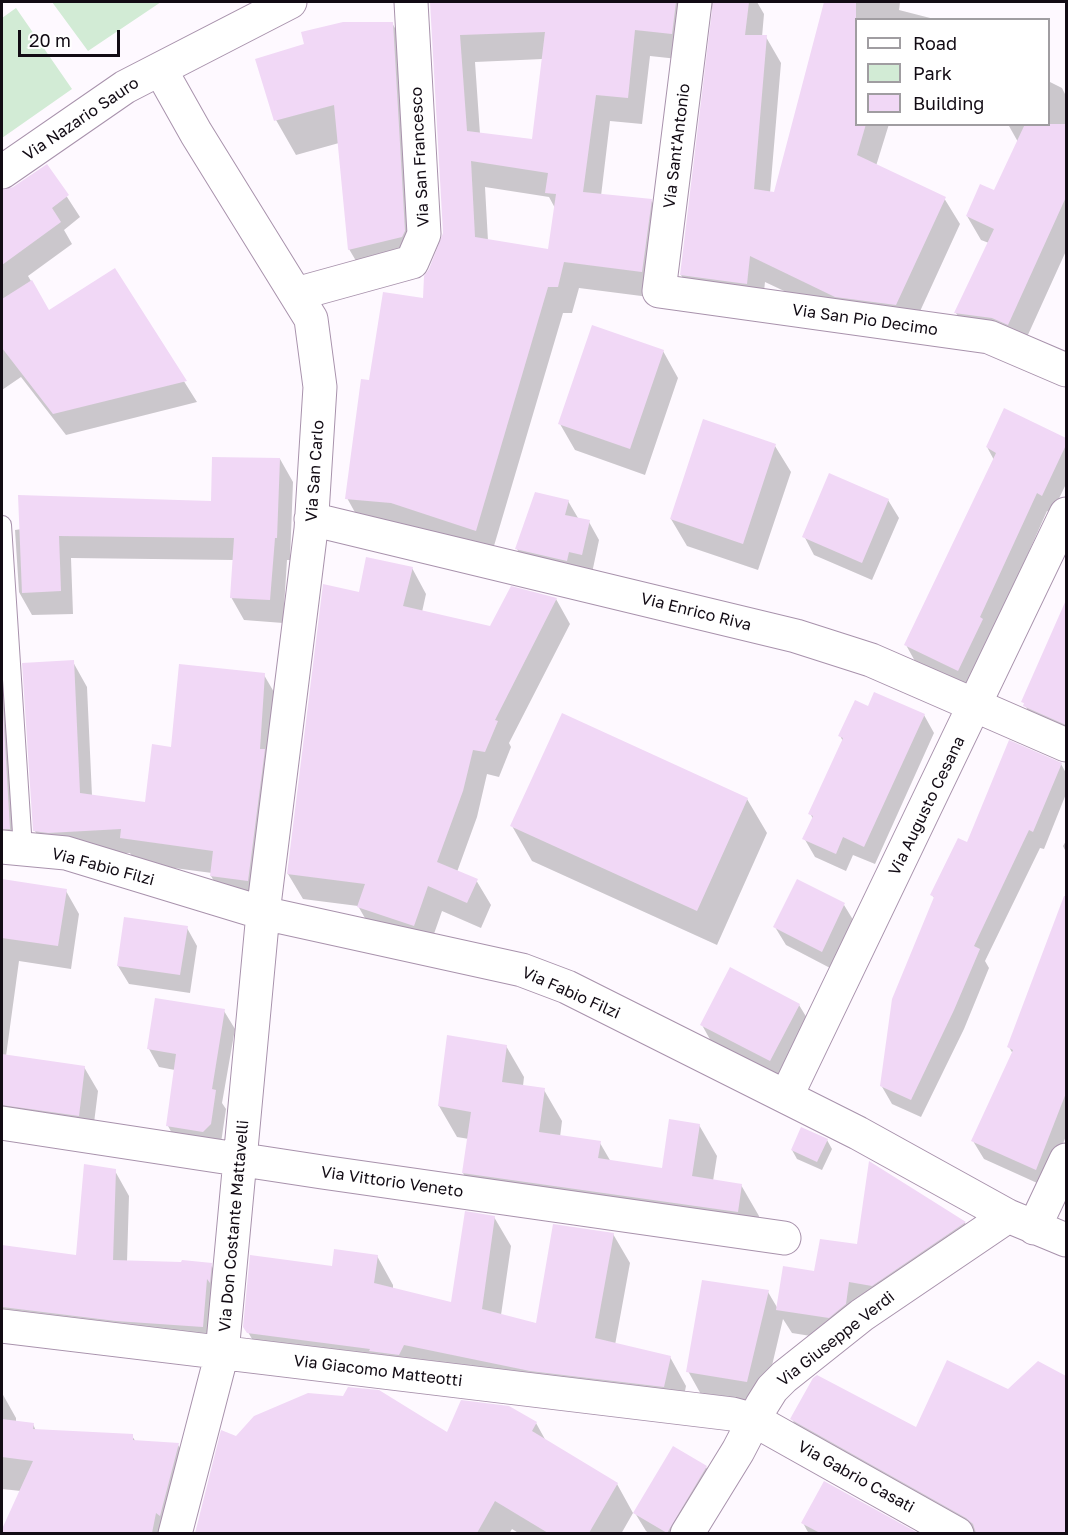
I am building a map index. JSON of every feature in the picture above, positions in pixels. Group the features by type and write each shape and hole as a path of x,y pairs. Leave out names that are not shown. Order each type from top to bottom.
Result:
{"street":[{"name":"Via Nazario Sauro","path":"2,172 125,87 290,2"},
{"name":"Via San Francesco","path":"296,294 412,262 424,234 411,2"},
{"name":"Via Sant'Antonio","path":"659,291 695,2"},
{"name":"Via San Carlo","path":"160,69 196,133 311,319 320,387 311,519 263,913"},
{"name":"Via San Pio Decimo","path":"659,291 989,338 1066,370"},
{"name":"Via Augusto Cesana","path":"786,1097 1066,514"},
{"name":"Via Enrico Riva","path":"311,519 796,636 871,660 1066,745"},
{"name":"Via Fabio Filzi","path":"12,848 66,853 263,913 522,970 567,987 858,1133 1021,1222 1066,1240"},
{"name":"Via Don Costante Mattavelli","path":"176,1533 222,1353 263,913"},
{"name":"Via Vittorio Veneto","path":"2,1123 784,1238"},
{"path":"1021,1222 1066,1160"},
{"name":"Via Giuseppe Verdi","path":"687,1533 738,1451 772,1389 803,1360 862,1315 1021,1222"},
{"name":"Via Giacomo Matteotti","path":"2,1326 721,1413 754,1420"},
{"name":"Via Gabrio Casati","path":"754,1420 957,1533"}],"lane":[{"path":"2,525 12,848"}],"green space":[{"path":"52,2 161,2 88,51"},
{"path":"16,8 72,89 2,138 2,18"}],"building":[{"path":"430,2 676,2 672,34 635,30 628,98 596,95 583,192 652,199 642,272 564,262 558,287 548,287 476,531 391,503 345,499 361,379 369,380 383,292 423,298 424,276 443,233","holes":["545,32 532,139 467,131 460,35","471,161 548,173 545,193 556,194 548,249 475,237"]},
{"path":"713,2 749,2 745,35 767,35 754,189 774,192 824,2 856,2 855,126 865,126 857,155 946,197 896,305 835,297 750,256 747,284 680,275"},
{"path":"343,22 393,22 405,231 402,237 348,250 334,105 274,121 255,59 304,44 301,32"},
{"path":"1066,124 1066,197 1008,325 992,318 954,313 994,229 966,216 980,184 994,190 1024,126"},
{"path":"47,164 69,195 52,208 61,222 2,265 2,190 13,187"},
{"path":"115,268 187,381 53,414 2,348 2,299 32,280 49,310"},
{"path":"592,325 664,350 630,449 558,424"},
{"path":"1004,408 1066,438 1066,445 1042,496 1037,493 958,671 904,645 996,453 986,447"},
{"path":"703,419 776,444 743,544 670,519"},
{"path":"212,457 280,458 277,538 275,538 270,600 230,598 234,538 59,536 61,591 22,593 18,495 211,501"},
{"path":"829,473 889,499 862,563 802,537"},
{"path":"535,492 569,500 565,515 590,520 582,555 569,552 567,561 515,549"},
{"path":"366,557 413,567 403,606 490,626 511,586 557,598 495,720 498,721 485,752 473,750 463,791 437,862 478,879 467,903 428,886 414,926 357,907 365,884 287,874 323,584 359,592"},
{"path":"1066,600 1066,725 1023,706 1024,703 1021,702"},
{"path":"74,660 80,793 145,802 152,744 171,747 179,664 265,673 260,749 265,749 248,881 210,876 213,851 120,838 121,829 48,833 33,831 22,663"},
{"path":"2,691 10,829 2,829"},
{"path":"874,692 925,714 864,847 843,837 836,854 802,839 813,816 808,814 843,738 838,736 855,700 868,706"},
{"path":"562,713 748,798 697,911 510,826"},
{"path":"1009,740 1062,763 1033,832 1029,830 974,946 980,949 911,1100 880,1086 892,999 934,897 930,895 958,838 967,842"},
{"path":"2,879 67,889 58,946 2,938"},
{"path":"797,879 845,903 822,952 773,927"},
{"path":"1064,896 1066,896 1066,1093 1036,1170 971,1141 1013,1050 1007,1047"},
{"path":"124,917 188,926 180,975 117,966"},
{"path":"730,967 800,1004 770,1061 700,1025"},
{"path":"155,998 225,1009 212,1089 216,1090 211,1124 203,1132 166,1126 176,1054 147,1049"},
{"path":"447,1035 507,1045 502,1082 545,1088 539,1132 601,1141 598,1158 662,1168 669,1119 700,1124 692,1176 742,1184 738,1212 462,1173 471,1112 438,1106"},
{"path":"2,1054 85,1066 79,1116 2,1105"},
{"path":"801,1127 828,1139 817,1162 791,1150"},
{"path":"869,1161 966,1222 872,1286 849,1282 846,1304 829,1318 776,1310 783,1266 814,1271 820,1239 857,1244"},
{"path":"84,1164 116,1169 113,1260 181,1262 182,1260 212,1263 210,1283 207,1279 203,1327 116,1321 2,1307 2,1245 76,1255"},
{"path":"465,1211 495,1216 482,1309 536,1323 553,1224 614,1233 595,1338 671,1356 664,1387 530,1371 404,1345 399,1355 369,1351 370,1349 247,1333 243,1327 250,1255 332,1266 334,1249 378,1255 374,1283 451,1302"},
{"path":"702,1280 769,1290 747,1382 686,1372"},
{"path":"947,1360 1008,1389 1038,1361 1066,1376 1066,1533 976,1533 973,1524 966,1518 790,1419 813,1378 817,1375 916,1427"},
{"path":"348,1387 379,1390 447,1432 461,1400 509,1406 537,1422 532,1431 618,1483 589,1533 548,1533 495,1501 477,1533 195,1533 221,1430 236,1436 254,1416 308,1393 343,1396"},
{"path":"2,1419 34,1423 33,1429 133,1434 133,1440 179,1443 160,1516 156,1513 152,1533 2,1533 33,1461 2,1457"},
{"path":"673,1446 707,1466 667,1533 633,1513"},
{"path":"824,1481 918,1533 820,1533 801,1523"}]}
